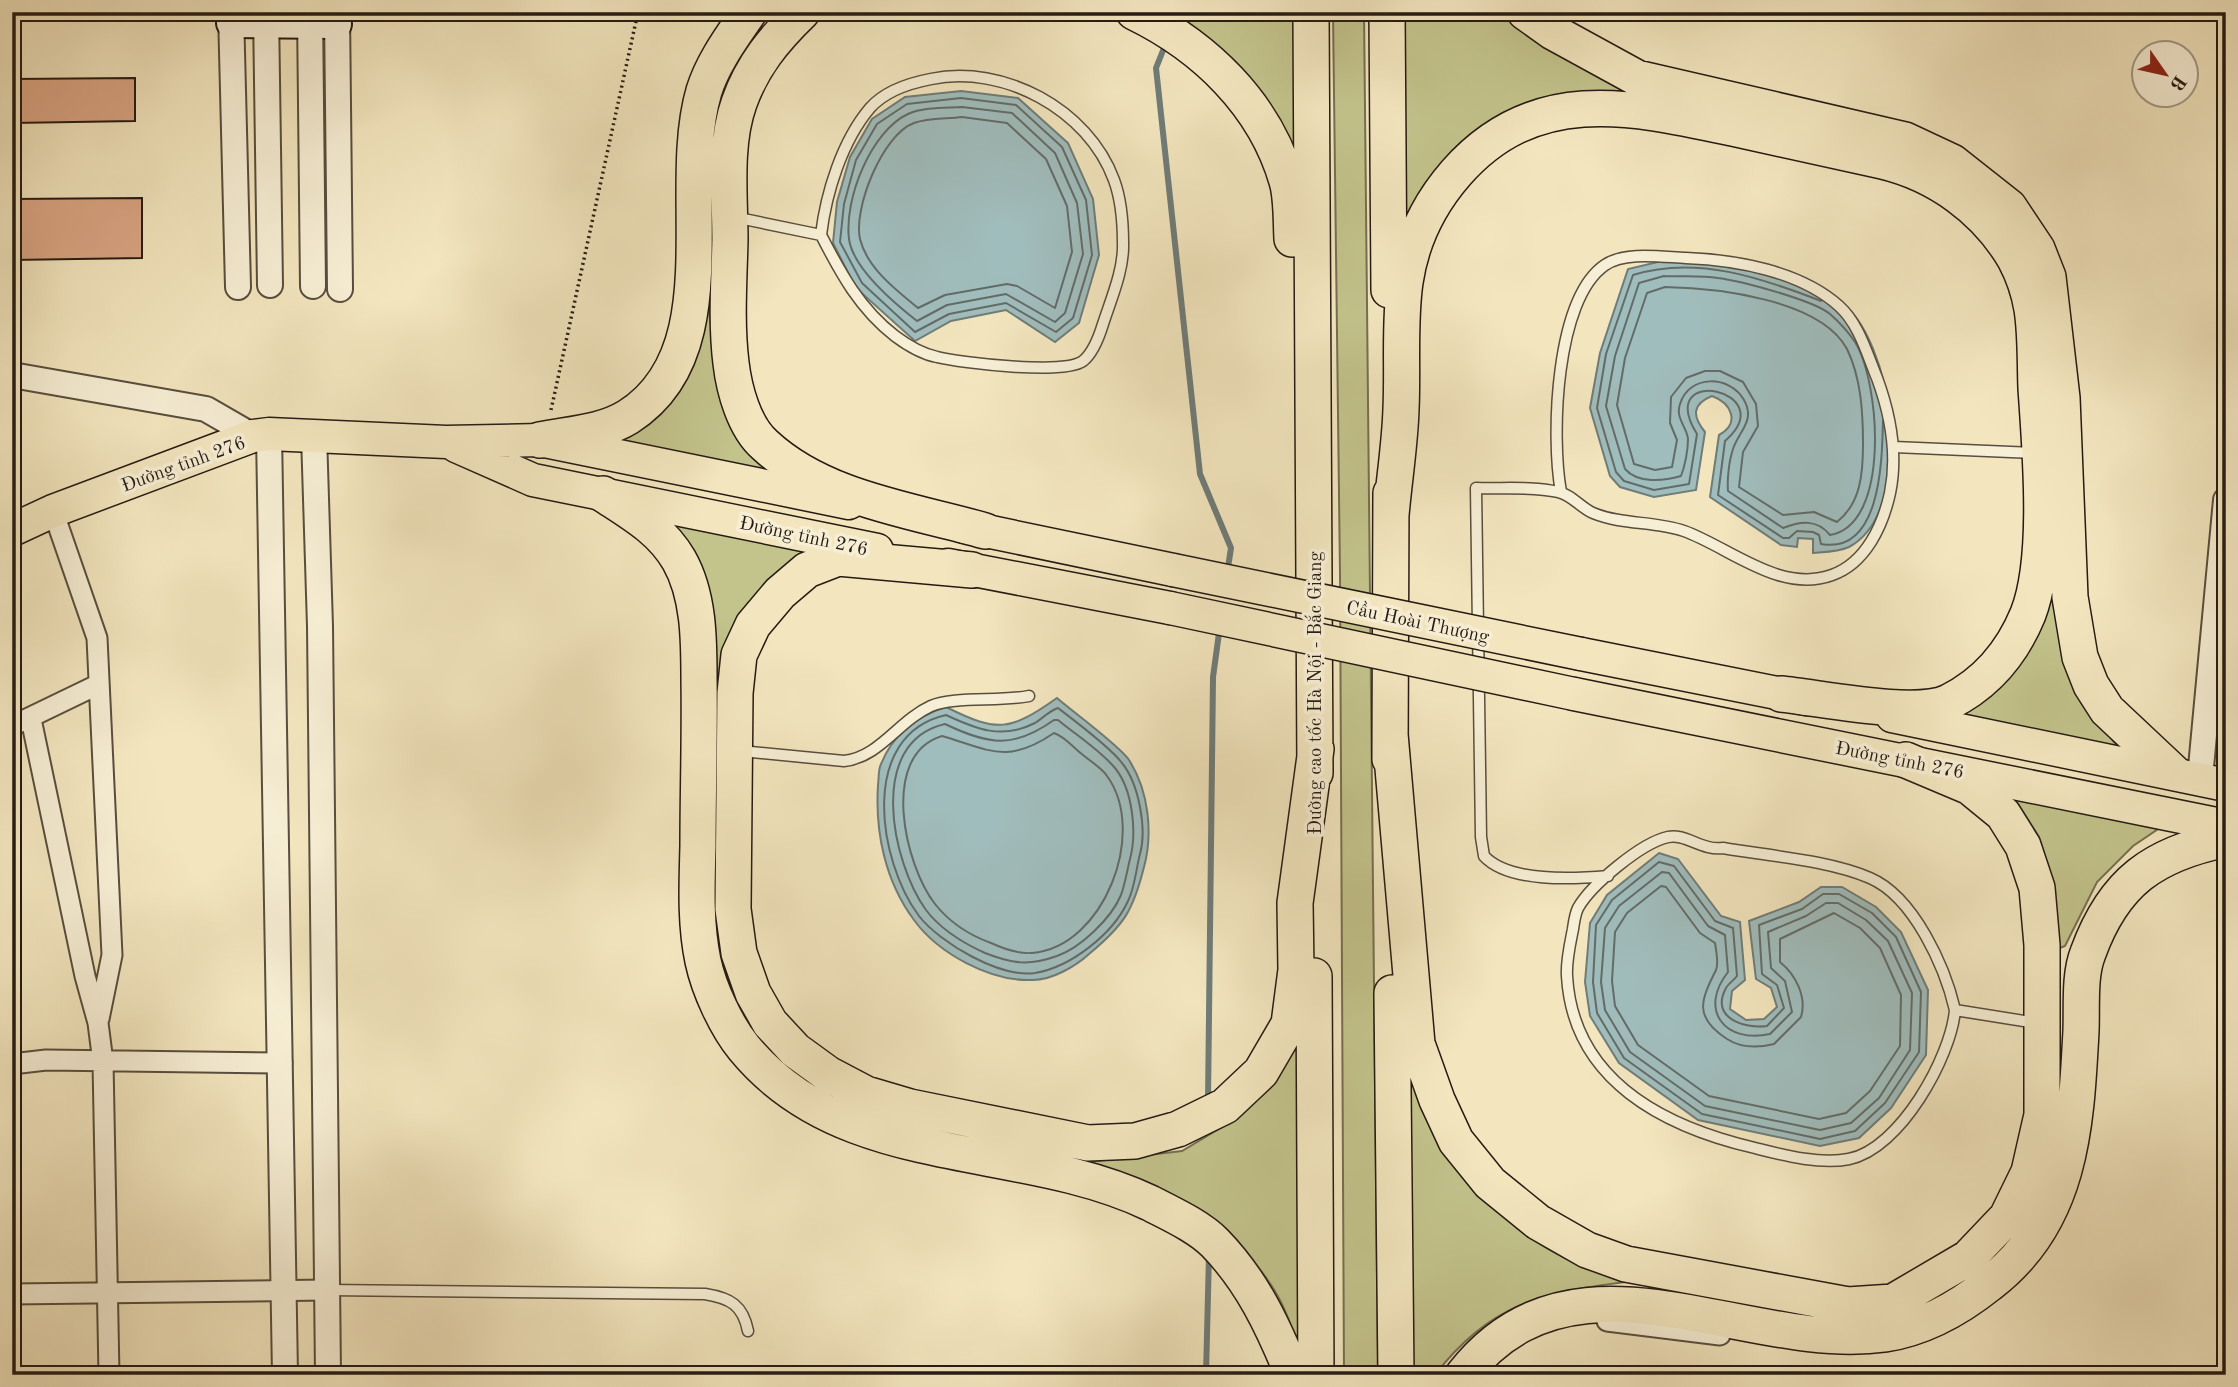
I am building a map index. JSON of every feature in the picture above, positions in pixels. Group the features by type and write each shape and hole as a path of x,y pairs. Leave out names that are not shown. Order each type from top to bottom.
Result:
{"highway":[{"path":"542,440 597,430 628,416 658,390 679,356 691,314 694,142 705,90 724,48 749,12"},
{"path":"802,12 778,35 755,66 738,105 731,146 731,363 740,403 762,444 805,475 850,493 985,531"},
{"path":"1134,12 1188,41 1220,69 1250,107 1273,145 1288,183 1313,461"},
{"name":"Đường cao tốc Hà Nội - Bắc Giang","path":"1311,12 1316,749 1313,914 1316,1375"},
{"path":"1387,12 1396,1375"},
{"path":"1525,12 1553,32 1637,78 1905,140 1952,162 2009,207 2037,249 2048,276 2062,398 2070,597 2080,657 2091,685 2107,710 2197,778"},
{"path":"1391,515 1401,411 1405,283 1423,221 1442,190 1490,141 1531,120 1554,112 1593,107 1622,107 1681,117 1903,166 1941,184 1964,200 1996,231 2025,281 2032,309 2039,453 2039,559 2036,586 2019,634 1991,674 1947,703 1928,708 1781,694"},
{"path":"603,494 655,528 680,561 696,608 700,696 697,913 704,964 724,1013 742,1046 775,1080 807,1103 853,1126 904,1141 1079,1178 1125,1192 1172,1214 1213,1241 1247,1281 1272,1324 1293,1375"},
{"path":"972,570 838,558 807,570 780,593 754,625 739,655 734,693 733,909 738,953 765,1013 795,1051 866,1094 911,1107 1087,1143 1135,1141 1178,1129 1225,1106 1261,1072 1289,1024 1296,970 1295,903 1316,749"},
{"path":"1390,734 1418,1044 1437,1100 1456,1141 1490,1183 1538,1222 1587,1250 1626,1264 1848,1305 1893,1302 1968,1258 2007,1217 2029,1172 2042,1115 2042,946 2037,888 2023,846 2003,814 1970,788 1906,760"},
{"path":"1463,1375 1477,1357 1514,1327 1570,1308 1622,1302 1834,1336 1886,1334 1948,1314 1993,1282 2034,1237 2062,1182 2077,1120 2087,955 2113,902 2150,864 2191,846 2226,839"}],"main road":[{"path":"231,18 323,18"},
{"name":"Đường tỉnh 276","path":"12,530 53,511 261,435 446,442 542,440 1173,570"},
{"name":"Đường tỉnh 276","path":"446,442 533,480 1170,608"},
{"name":"Cầu Hoài Thượng","path":"1173,570 1581,654"},
{"name":"Cầu Hoài Thượng","path":"1170,608 1574,694"},
{"name":"Đường tỉnh 276","path":"1581,654 2197,778"},
{"name":"Đường tỉnh 276","path":"1574,694 2226,826"},
{"path":"2183,816 2197,778"}],"street":[{"path":"231,18 238,287"},
{"path":"266,18 270,285"},
{"path":"313,286 323,18"},
{"path":"323,18 340,289"},
{"path":"12,375 206,409 261,435 282,1063 285,1375"},
{"path":"314,435 320,626 327,1375"},
{"path":"2197,778 2225,510"},
{"path":"53,511 97,638 97,685 112,955 98,1023"},
{"path":"12,726 97,685"},
{"path":"31,719 85,976 98,1023 103,1062 108,1375"},
{"path":"1479,1375 1504,1351 1531,1333 1587,1318 1854,1350 1939,1335 1982,1311 2024,1273 2049,1241 2070,1197 2089,1113 2099,961 2113,919 2137,885 2168,863 2190,858 2226,857"},
{"path":"12,1064 47,1060 282,1063"},
{"path":"12,1294 326,1290"}],"lane":[{"path":"730,216 821,235 857,300 895,337 914,349 935,357 966,362 1047,369 1075,365 1084,360 1092,349 1111,297 1124,246 1114,180 1082,127 1056,107 1020,87 999,80 955,74 912,83 870,107 847,145 828,198 821,235"},
{"path":"1561,492 1555,431 1563,361 1574,305 1591,277 1606,263 1624,258 1720,259 1786,277 1815,289 1840,307 1852,322 1885,400 1894,447 1894,472 1885,517 1870,544 1850,564 1831,576 1793,578 1754,568 1710,542 1682,530 1616,520 1591,512 1561,492 1476,488 1481,849 1491,863 1519,872 1571,879 1608,876"},
{"path":"1894,447 2039,453"},
{"path":"734,750 844,761 860,759 909,718 933,705 1029,696"},
{"path":"1672,836 1712,849 1723,848 1835,868 1872,879 1897,898 1921,928 1951,993 1955,1010 1948,1043 1917,1103 1900,1126 1883,1141 1850,1159 1783,1155 1695,1132 1665,1119 1636,1100 1594,1060 1571,1006 1566,974 1576,911 1588,893 1634,854 1657,840 1672,836"},
{"path":"1955,1010 2044,1025"},
{"path":"326,1290 705,1294 736,1303 745,1316 748,1331"},
{"path":"416,1375 478,1375"}],"path":[{"path":"542,440 638,12"}],"green space":[{"path":"1172,12 1303,12 1305,179 1252,85 1219,48"},
{"path":"1333,12 1364,12 1378,1375 1344,1375 1340,574"},
{"path":"1402,12 1504,12 1545,45 1636,91 1554,101 1404,241"},
{"path":"708,307 713,337 777,477 615,444 638,429"},
{"path":"669,519 830,546 729,655 716,697"},
{"path":"2054,549 2085,703 2114,742 2136,761 1936,721 1964,706"},
{"path":"2010,791 2170,821 2133,846 2097,882 2065,946 2057,949 2053,884 2039,837"},
{"path":"1302,1025 1303,1375 1295,1339 1277,1294 1244,1251 1202,1215 1155,1187 1126,1174 1080,1163 1182,1151 1237,1118"},
{"path":"1405,1068 1460,1161 1493,1204 1533,1239 1554,1252 1625,1282 1567,1291 1519,1306 1476,1332 1435,1375 1406,1375"}],"water":[{"path":"961,91 1018,98 1068,143 1093,199 1099,255 1079,323 1055,342 1006,310 951,321 915,341 856,288 833,243 837,202 850,157 872,119 905,97"},
{"path":"1662,261 1721,262 1781,276 1837,299 1857,319 1873,348 1884,384 1890,423 1890,462 1884,498 1870,528 1849,547 1813,553 1813,539 1798,538 1797,547 1781,545 1710,497 1719,435 1730,425 1731,419 1724,403 1712,396 1705,399 1696,411 1698,421 1705,432 1696,490 1654,497 1620,487 1610,476 1590,408 1600,353 1628,269"},
{"path":"1057,698 1124,754 1136,772 1147,813 1147,854 1136,895 1126,916 1111,934 1084,959 1063,972 1048,978 1017,979 983,971 951,954 924,932 904,905 889,873 880,838 877,803 879,771 886,753 899,735 925,715 946,707 979,721 1003,725 1027,717"},
{"path":"1659,853 1678,859 1721,916 1740,922 1745,980 1732,991 1730,1009 1746,1020 1764,1019 1777,1007 1771,988 1756,979 1749,921 1799,902 1821,887 1842,887 1876,907 1901,932 1928,990 1926,1055 1891,1108 1859,1138 1820,1146 1698,1120 1619,1063 1590,1016 1585,982 1590,923 1607,895"}],"building":[{"path":"135,78 135,121 12,123 12,79"},
{"path":"142,198 142,258 12,260 12,199"}],"waterway":[{"path":"1166,43 1156,68 1200,474 1231,548 1227,574"},
{"path":"1208,1101 1213,677 1220,626"},
{"path":"1206,1375 1209,1254"}]}
